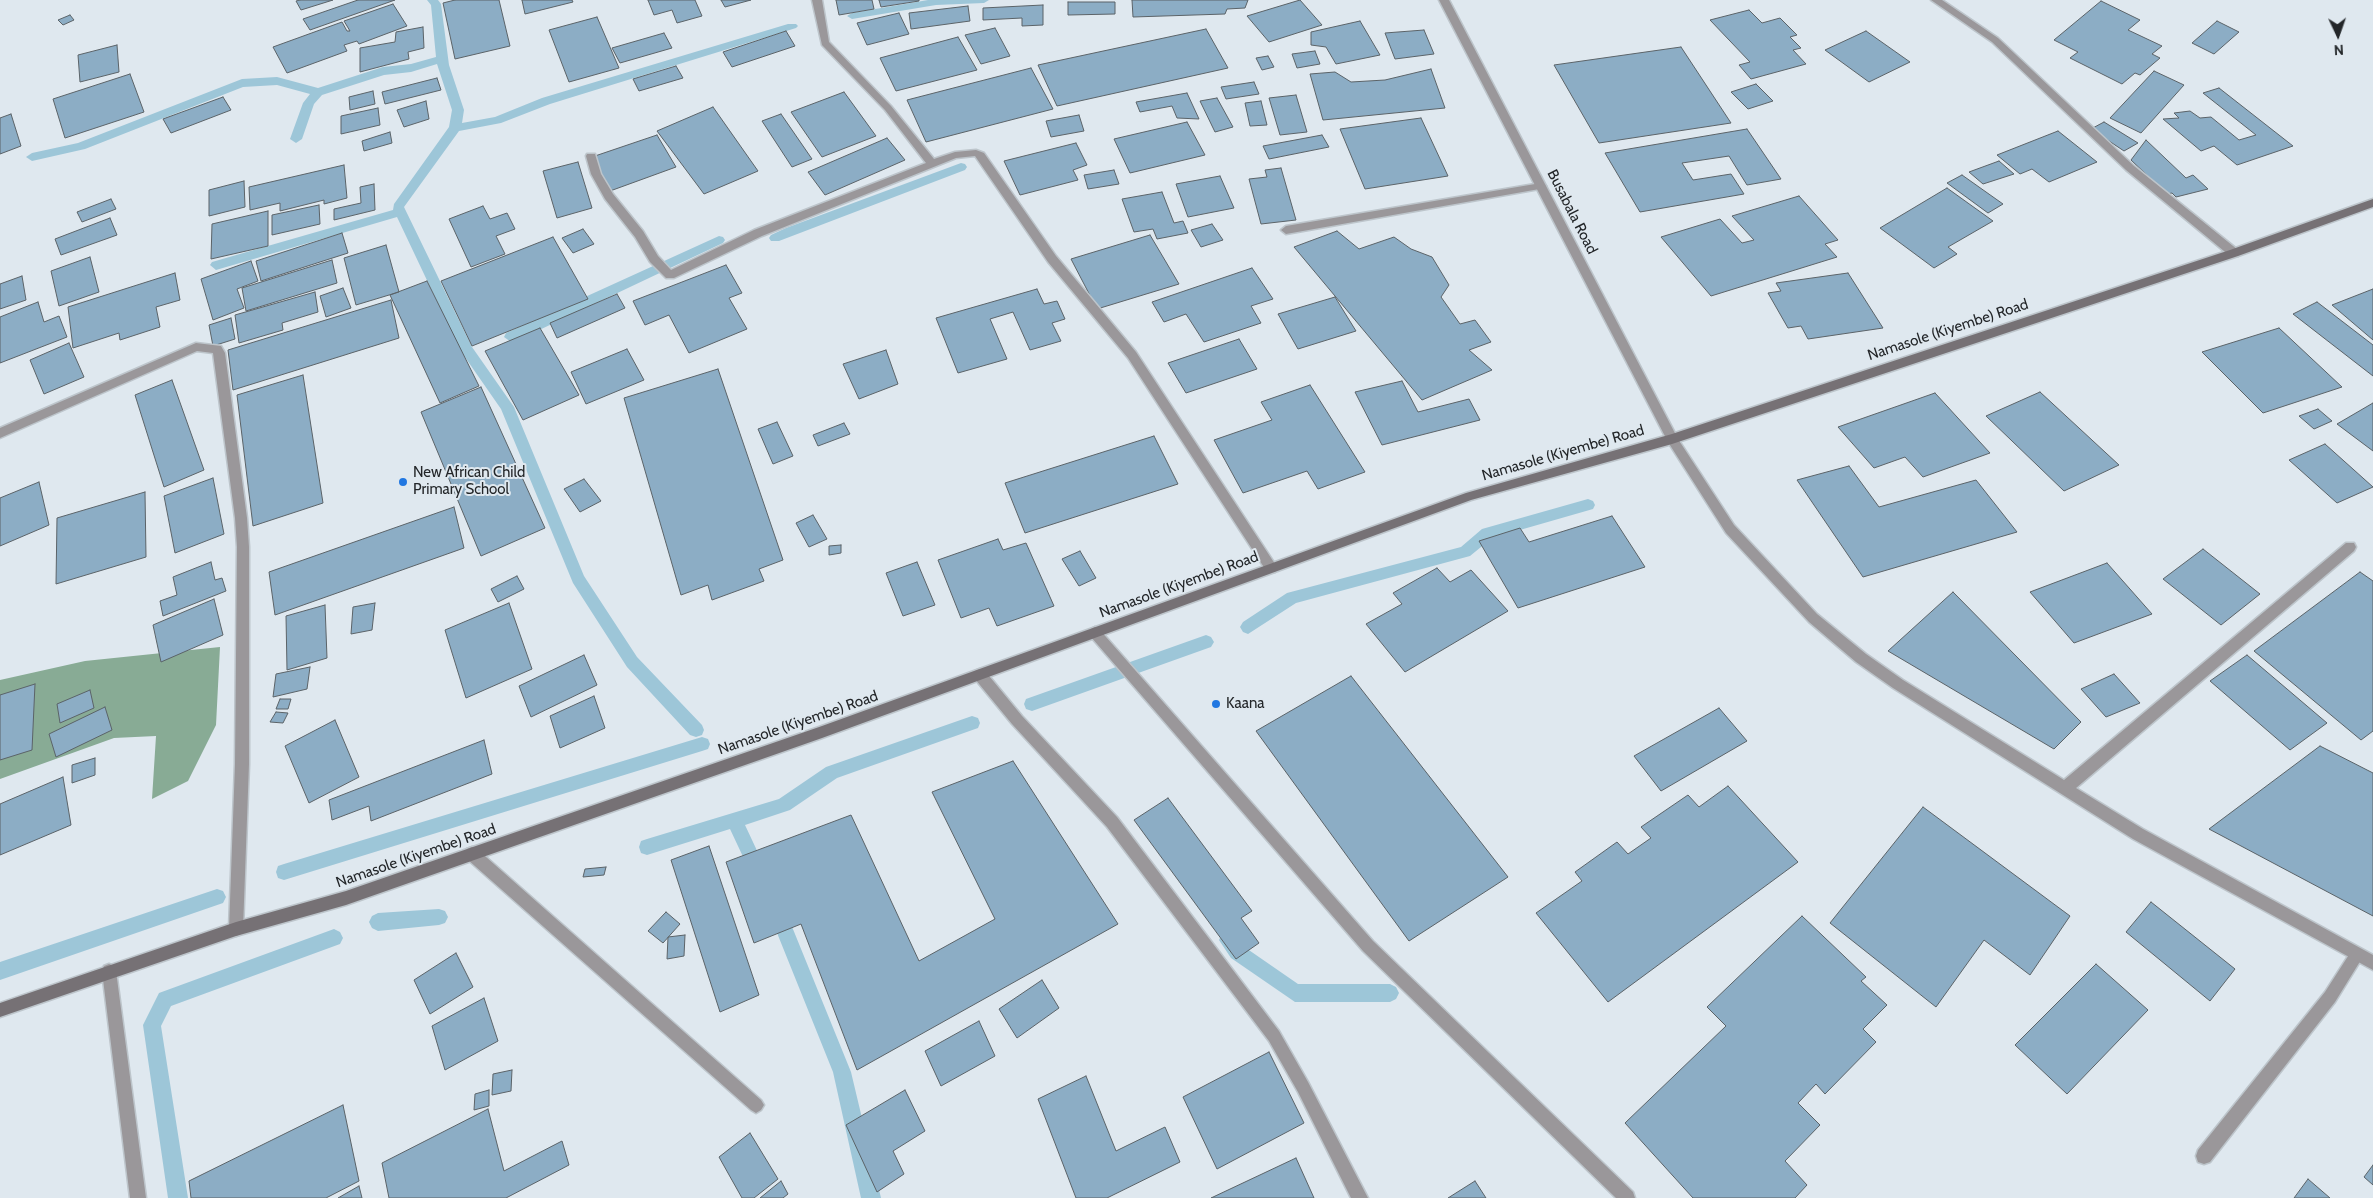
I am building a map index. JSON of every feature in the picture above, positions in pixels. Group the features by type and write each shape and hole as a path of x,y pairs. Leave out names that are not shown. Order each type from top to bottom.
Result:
{"main road":[{"name":"Namasole (Kiyembe) Road","path":"0,1010 109,971 236,929 346,898 472,854 980,675 1470,496 1672,438 2234,253 2373,203"}],"street":[{"path":"817,0 825,42 888,108 932,164"},
{"name":"Busabala Road","path":"1444,0 1672,438 1730,529 1782,588 1813,618 1861,658 1898,684 2138,834 2373,963"},
{"path":"1936,0 1995,40 2130,168 2234,253"},
{"path":"591,156 596,174 609,196 639,234 654,259 670,275 758,233 955,155 976,153 980,155 1052,259 1132,355 1271,568"},
{"path":"1286,230 1542,186"},
{"path":"0,433 196,347 216,349 219,353 241,518 243,547 242,764 236,929"},
{"path":"2064,788 2350,547"},
{"path":"1095,633 1368,946 1627,1198"},
{"path":"980,675 1017,720 1112,822 1274,1036 1303,1087 1360,1198"},
{"path":"472,854 756,1106"},
{"path":"2204,1156 2330,997 2357,955"},
{"path":"109,971 138,1198"}],"green space":[{"path":"220,647 216,725 188,781 152,799 156,736 114,738 0,779 0,680 85,661"}],"building":[{"path":"333,0 301,10 296,1"},
{"path":"358,0 395,0 310,30 303,19"},
{"path":"455,0 499,0 510,46 455,59 443,3"},
{"path":"522,0 572,0 573,2 525,14"},
{"path":"648,0 695,0 702,16 677,23 672,10 654,15"},
{"path":"721,0 751,0 725,7"},
{"path":"836,0 872,0 874,9 839,15"},
{"path":"879,0 919,0 919,1 881,7"},
{"path":"1132,0 1248,0 1245,8 1227,9 1225,14 1133,17"},
{"path":"1300,0 1322,25 1269,42 1247,16"},
{"path":"2101,1 2140,20 2128,30 2162,46 2152,54 2160,58 2140,75 2135,73 2122,84 2070,58 2078,52 2054,40"},
{"path":"1068,2 1115,2 1115,14 1068,15"},
{"path":"393,4 407,26 359,44 357,41 344,45 347,51 287,73 273,47 342,22 347,31 350,31 344,21"},
{"path":"1043,5 1043,25 1022,26 1022,18 983,20 983,8"},
{"path":"968,6 970,21 911,29 909,13"},
{"path":"1749,10 1762,23 1780,18 1797,35 1790,37 1801,48 1793,50 1806,64 1751,79 1739,65 1750,62 1710,20"},
{"path":"899,13 909,34 867,45 857,23"},
{"path":"70,15 74,20 63,25 58,20"},
{"path":"597,17 619,68 569,82 549,30"},
{"path":"1360,21 1380,55 1336,64 1326,47 1311,45 1311,32"},
{"path":"2217,21 2239,32 2214,54 2192,43"},
{"path":"423,27 424,48 408,52 409,59 360,72 360,48 395,42 396,32"},
{"path":"995,28 1010,56 981,64 965,35"},
{"path":"1206,29 1228,68 1057,106 1038,65"},
{"path":"1424,30 1434,54 1395,59 1385,33"},
{"path":"786,31 795,46 732,67 723,52"},
{"path":"1866,31 1910,62 1869,82 1825,50"},
{"path":"664,33 672,48 620,63 612,48"},
{"path":"958,37 977,70 896,91 880,58"},
{"path":"117,45 119,72 80,82 78,55"},
{"path":"1681,47 1731,123 1599,143 1554,65"},
{"path":"1315,51 1320,64 1297,68 1292,54"},
{"path":"1268,56 1274,67 1262,70 1256,58"},
{"path":"676,66 683,78 639,91 633,79"},
{"path":"1031,68 1053,109 926,142 907,100"},
{"path":"1431,69 1445,108 1323,120 1310,74 1335,72 1351,82 1385,80"},
{"path":"2154,71 2184,85 2141,133 2110,118"},
{"path":"130,74 144,112 65,138 53,99"},
{"path":"437,78 441,90 385,104 382,92"},
{"path":"1254,82 1259,94 1226,99 1221,87"},
{"path":"1756,84 1773,101 1748,109 1731,92"},
{"path":"2219,88 2293,146 2237,165 2214,146 2201,151 2163,119 2179,118 2174,113 2190,111 2200,118 2211,117 2239,140 2256,135 2203,93"},
{"path":"373,91 375,104 350,110 349,97"},
{"path":"844,92 876,136 822,157 791,112"},
{"path":"1187,93 1199,119 1177,118 1172,106 1140,112 1136,102"},
{"path":"1296,95 1307,132 1280,135 1269,98"},
{"path":"223,97 231,110 171,133 163,119"},
{"path":"1217,98 1233,127 1215,132 1200,101"},
{"path":"426,101 429,119 404,127 397,110"},
{"path":"1261,101 1267,125 1250,126 1245,103"},
{"path":"713,107 758,171 704,194 657,131"},
{"path":"378,108 380,125 341,134 341,116"},
{"path":"11,114 21,146 0,154 0,118"},
{"path":"781,114 812,159 792,167 762,121"},
{"path":"1079,115 1084,131 1051,137 1046,121"},
{"path":"1421,118 1448,176 1365,189 1340,129"},
{"path":"1187,122 1205,155 1130,173 1114,139"},
{"path":"2104,122 2138,143 2124,151 2091,129"},
{"path":"1747,129 1781,179 1747,185 1729,156 1682,163 1693,180 1731,174 1744,194 1640,212 1605,153"},
{"path":"2058,131 2097,162 2049,182 2032,169 2020,174 1997,155"},
{"path":"390,132 392,143 364,151 362,141"},
{"path":"657,135 676,167 610,191 592,157"},
{"path":"1322,135 1329,147 1269,159 1263,146"},
{"path":"887,138 905,160 825,195 808,172"},
{"path":"2146,140 2186,178 2193,175 2208,189 2176,197 2172,193 2167,194 2131,160"},
{"path":"1076,143 1087,165 1073,170 1078,180 1020,195 1004,161"},
{"path":"1999,161 2014,174 1983,184 1969,172"},
{"path":"578,162 592,208 557,218 543,171"},
{"path":"344,165 347,198 324,204 324,200 280,211 280,203 250,210 249,187"},
{"path":"1281,168 1296,220 1261,224 1249,179 1267,177 1265,170"},
{"path":"1114,170 1119,184 1088,189 1084,175"},
{"path":"1962,175 2003,204 1988,213 1947,183"},
{"path":"1220,176 1234,208 1188,217 1176,184"},
{"path":"244,181 245,207 209,216 209,190"},
{"path":"374,184 375,210 334,220 334,209 361,203 360,187"},
{"path":"1947,188 1993,221 1948,247 1957,254 1934,268 1880,228"},
{"path":"1162,192 1174,223 1183,221 1188,233 1157,239 1153,229 1134,232 1122,199"},
{"path":"1799,196 1838,240 1825,244 1837,257 1711,296 1661,237 1720,219 1742,243 1754,240 1732,216"},
{"path":"111,199 116,209 82,222 77,212"},
{"path":"319,205 320,224 272,235 272,215"},
{"path":"483,206 490,219 507,213 515,229 496,236 505,254 471,267 449,219"},
{"path":"268,211 268,246 211,259 212,224"},
{"path":"110,218 117,235 61,255 55,239"},
{"path":"1212,224 1223,240 1201,247 1191,230"},
{"path":"583,229 594,244 573,253 562,238"},
{"path":"1337,231 1359,249 1394,237 1411,249 1432,257 1449,285 1441,297 1460,324 1475,320 1491,342 1469,350 1492,370 1422,400 1294,247"},
{"path":"342,233 348,253 261,281 256,261"},
{"path":"1150,235 1179,284 1097,309 1071,259"},
{"path":"553,237 588,299 472,346 441,281"},
{"path":"386,245 399,292 356,305 344,258"},
{"path":"90,257 99,292 59,306 51,271"},
{"path":"332,260 337,283 246,311 242,288"},
{"path":"251,261 258,281 237,289 244,308 213,320 201,279"},
{"path":"726,265 742,293 729,298 747,329 689,353 669,315 645,325 633,301"},
{"path":"1252,268 1273,299 1251,306 1261,323 1204,342 1186,314 1164,322 1152,302"},
{"path":"175,273 180,300 156,307 160,327 120,340 119,333 73,348 68,307"},
{"path":"1848,273 1883,328 1808,339 1801,326 1788,328 1768,293 1781,291 1776,283"},
{"path":"22,276 26,300 0,309 0,284"},
{"path":"427,281 479,386 440,403 390,295"},
{"path":"343,288 351,308 326,317 320,296"},
{"path":"1037,289 1044,304 1057,301 1065,319 1052,323 1061,341 1030,350 1013,312 990,319 1007,359 958,373 936,318"},
{"path":"2373,289 2373,340 2332,305"},
{"path":"315,292 318,312 282,323 283,330 239,343 235,315"},
{"path":"617,294 625,308 557,338 550,323"},
{"path":"1335,297 1356,331 1298,349 1278,314"},
{"path":"391,300 399,338 233,390 228,350"},
{"path":"38,302 44,322 59,316 67,337 0,363 0,317"},
{"path":"2317,302 2373,345 2373,376 2293,314"},
{"path":"231,318 235,339 213,346 209,325"},
{"path":"540,328 579,395 523,420 485,351"},
{"path":"2279,328 2342,387 2263,413 2202,352"},
{"path":"1239,339 1257,369 1186,393 1168,363"},
{"path":"69,343 84,377 44,394 30,360"},
{"path":"627,349 644,380 586,404 571,372"},
{"path":"886,350 898,384 859,399 843,364"},
{"path":"718,369 783,560 759,569 764,581 712,600 708,585 681,595 624,398"},
{"path":"303,375 323,503 253,526 237,395"},
{"path":"172,380 204,470 164,487 135,395"},
{"path":"1402,381 1418,412 1469,399 1480,420 1382,445 1355,392"},
{"path":"1310,385 1365,472 1318,489 1307,471 1243,493 1214,440 1272,420 1261,402"},
{"path":"481,387 545,528 481,556 421,412"},
{"path":"2040,392 2119,465 2064,491 1986,416"},
{"path":"1935,393 1990,453 1923,477 1905,457 1874,468 1838,427"},
{"path":"2373,403 2373,451 2337,424"},
{"path":"2318,409 2332,421 2314,429 2299,416"},
{"path":"777,422 793,456 773,464 758,429"},
{"path":"844,423 850,434 818,446 813,435"},
{"path":"1154,436 1178,484 1025,533 1005,483"},
{"path":"2325,444 2373,487 2337,503 2289,460"},
{"path":"1849,466 1879,507 1976,480 2017,532 1863,577 1797,480"},
{"path":"213,478 224,534 175,553 164,496"},
{"path":"584,479 601,501 580,512 564,489"},
{"path":"39,482 49,525 0,546 0,498"},
{"path":"145,492 146,557 56,584 57,518"},
{"path":"454,507 464,548 275,615 269,572"},
{"path":"813,515 827,539 809,547 796,523"},
{"path":"1612,516 1645,567 1518,608 1479,541 1520,528 1529,542"},
{"path":"998,539 1003,550 1026,543 1054,606 997,626 989,608 961,618 938,560"},
{"path":"841,545 841,553 829,555 829,546"},
{"path":"2203,549 2260,594 2221,625 2163,579"},
{"path":"1080,551 1096,578 1079,586 1062,559"},
{"path":"211,562 215,580 222,578 226,591 163,616 160,601 177,595 173,577"},
{"path":"917,562 935,605 903,616 886,573"},
{"path":"2107,563 2152,614 2074,643 2030,592"},
{"path":"1437,568 1450,582 1471,570 1508,611 1405,672 1366,624 1402,604 1393,593"},
{"path":"2360,572 2373,581 2373,731 2361,740 2254,651"},
{"path":"517,576 524,589 498,602 491,589"},
{"path":"1953,592 2081,722 2054,749 1888,651"},
{"path":"214,599 223,635 161,662 153,625"},
{"path":"375,603 372,630 351,634 353,607"},
{"path":"509,603 532,669 466,698 445,630"},
{"path":"325,605 327,658 287,670 286,616"},
{"path":"584,655 597,685 531,717 519,686"},
{"path":"2247,655 2327,723 2290,750 2210,681"},
{"path":"310,667 307,689 273,697 276,674"},
{"path":"2114,674 2140,703 2106,717 2081,689"},
{"path":"1351,676 1508,877 1409,941 1256,731"},
{"path":"35,684 32,750 0,760 0,695"},
{"path":"90,690 94,708 60,723 57,704"},
{"path":"594,696 605,728 560,748 550,716"},
{"path":"280,699 291,699 288,709 276,709"},
{"path":"105,707 112,730 56,757 49,734"},
{"path":"1719,708 1747,741 1661,791 1634,756"},
{"path":"276,712 288,713 283,723 270,722"},
{"path":"335,720 359,777 309,803 285,746"},
{"path":"484,740 492,774 371,821 369,806 332,820 329,800"},
{"path":"2320,746 2373,773 2373,916 2209,829"},
{"path":"95,758 95,775 72,783 72,765"},
{"path":"1013,761 1118,924 857,1070 801,924 754,943 726,862 851,815 919,961 995,919 932,792"},
{"path":"63,777 71,825 0,855 0,804"},
{"path":"1728,786 1798,862 1608,1002 1536,913 1582,881 1575,872 1617,842 1628,854 1651,838 1641,827 1688,795 1699,807"},
{"path":"1168,798 1252,911 1241,918 1259,943 1236,959 1134,820"},
{"path":"1923,807 2070,916 2030,975 1984,940 1936,1007 1830,923"},
{"path":"709,846 759,995 720,1012 671,860"},
{"path":"606,867 604,875 583,877 585,869"},
{"path":"2151,902 2235,969 2210,1001 2126,932"},
{"path":"666,912 680,924 663,943 648,931"},
{"path":"1802,916 1866,977 1861,981 1887,1005 1863,1029 1876,1042 1825,1094 1816,1084 1798,1103 1820,1125 1785,1161 1807,1185 1795,1198 1693,1198 1625,1123 1726,1026 1707,1007"},
{"path":"685,935 684,956 667,959 668,937"},
{"path":"456,953 473,987 430,1014 414,980"},
{"path":"2096,964 2148,1010 2067,1094 2015,1045"},
{"path":"1042,980 1059,1008 1017,1038 999,1009"},
{"path":"484,998 498,1041 445,1070 432,1026"},
{"path":"979,1021 995,1056 941,1086 925,1051"},
{"path":"1269,1052 1304,1123 1217,1169 1183,1097"},
{"path":"512,1070 511,1091 492,1095 493,1074"},
{"path":"1086,1076 1116,1151 1165,1127 1180,1162 1107,1198 1076,1198 1038,1099"},
{"path":"489,1090 489,1106 474,1110 475,1094"},
{"path":"905,1090 925,1131 893,1151 904,1174 877,1192 846,1125"},
{"path":"343,1105 359,1181 326,1198 191,1198 189,1181"},
{"path":"488,1109 504,1171 562,1141 569,1165 506,1198 389,1198 382,1163"},
{"path":"750,1133 778,1179 754,1198 742,1198 719,1157"},
{"path":"1296,1158 1314,1198 1211,1198"},
{"path":"2373,1165 2373,1185 2364,1177"},
{"path":"2308,1179 2330,1198 2294,1198"},
{"path":"781,1181 788,1194 783,1198 760,1198"},
{"path":"1475,1181 1486,1198 1448,1198"},
{"path":"359,1186 362,1198 338,1198"}],"waterway":[{"path":"432,0 436,4 442,59"},
{"path":"852,16 936,2 984,0"},
{"path":"455,128 497,120 546,101 792,26"},
{"path":"318,92 383,71 411,68 442,59"},
{"path":"442,59 458,110 455,128"},
{"path":"32,157 81,146 242,83 277,81 318,92"},
{"path":"296,139 309,103 318,92"},
{"path":"455,128 398,207 467,350 507,407 578,579 632,662 696,730"},
{"path":"775,238 961,167"},
{"path":"216,265 400,212"},
{"path":"511,337 719,240"},
{"path":"1248,627 1292,598 1465,552 1487,533 1588,505"},
{"path":"1032,704 1206,642"},
{"path":"734,820 784,805 832,772 972,723"},
{"path":"284,872 702,744"},
{"path":"647,847 734,820"},
{"path":"734,820 759,872"},
{"path":"0,971 217,897"},
{"path":"778,913 842,1072 871,1198"},
{"path":"378,922 439,917"},
{"path":"178,1198 152,1025 165,999 334,938"},
{"path":"1228,940 1237,952 1295,993 1390,993"}],"place":[{"name":"New African Child Primary School","path":"403,482"},
{"name":"Kaana","path":"1216,704"}]}
